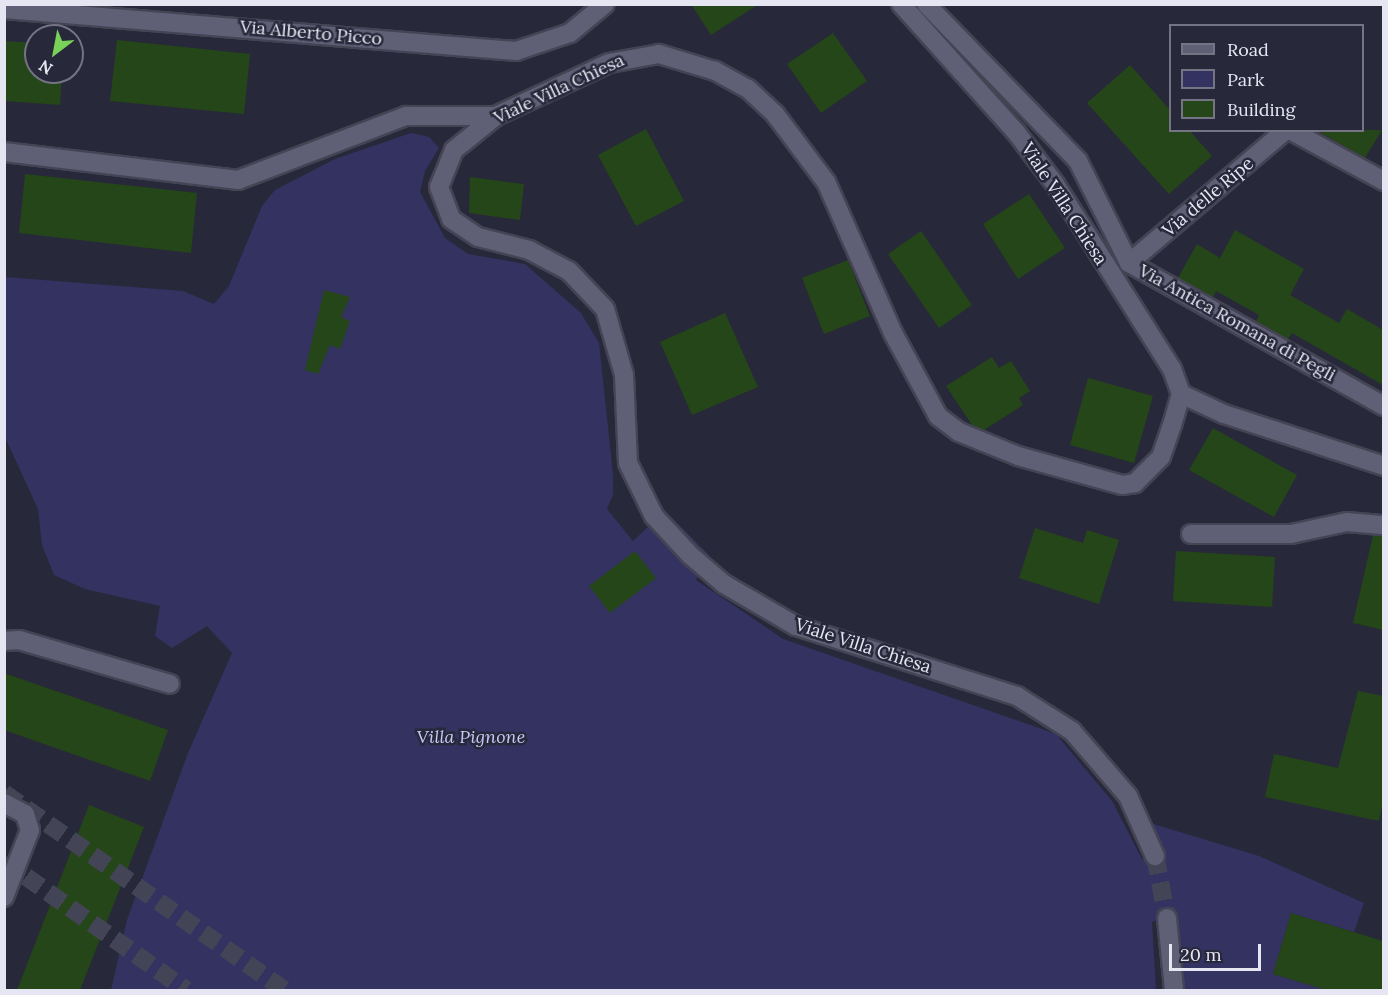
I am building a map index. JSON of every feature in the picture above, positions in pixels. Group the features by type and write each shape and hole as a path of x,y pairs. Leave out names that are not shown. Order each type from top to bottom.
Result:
{"street":[{"name":"Via Alberto Picco","path":"4,9 516,51 570,33 605,4"},
{"name":"Viale Villa Chiesa","path":"901,4 1016,132 1054,184 1172,369 1181,394 1161,457 1135,483 1122,485 1018,456 949,426 922,394 826,182 775,114 748,89 691,60 633,56 496,116 454,150 439,187 451,219 478,237 529,250 569,271 605,309 624,375 628,463 658,522 724,584 796,626 1017,696 1072,731 1128,796 1155,856"},
{"name":"Via Antica Romana di Pegli","path":"926,4 1078,161 1129,263 1383,406"},
{"path":"4,152 238,180 406,116 496,116"},
{"name":"Via delle Ripe","path":"1129,263 1286,132"},
{"name":"Via delle Ripe","path":"1292,132 1383,181"},
{"path":"1054,184 1078,161"},
{"path":"1181,394 1224,414 1383,466"},
{"path":"1191,534 1291,534 1347,522 1383,525"},
{"path":"4,641 19,640 170,684"},
{"path":"4,803 25,814 30,830 4,897"},
{"path":"1167,918 1174,990"}],"green space":[{"name":"Villa Pignone","path":"411,133 429,137 439,148 425,171 420,192 445,238 468,254 525,264 581,313 599,343 613,474 613,495 607,509 633,541 665,511 709,555 696,580 783,639 1056,734 1112,801 1142,859 1163,854 1150,823 1259,856 1364,903 1354,932 1291,913 1273,974 1327,990 1184,990 1174,915 1152,922 1156,990 111,990 127,920 188,753 232,653 207,626 172,648 155,636 160,606 85,589 54,575 42,545 38,509 5,437 5,277 183,291 214,304 229,286 262,206 275,190 335,159"}],"building":[{"path":"691,4 759,4 711,35"},
{"path":"833,33 867,81 821,113 787,64"},
{"path":"117,40 250,54 244,114 110,101"},
{"path":"4,41 24,42 24,84 61,84 60,105 4,101"},
{"path":"1130,65 1169,109 1169,132 1191,132 1212,156 1169,194 1087,103"},
{"path":"646,129 684,201 636,226 598,155"},
{"path":"1382,130 1365,158 1320,132"},
{"path":"25,174 197,193 191,253 19,233"},
{"path":"470,177 524,184 520,220 469,213"},
{"path":"1029,194 1065,248 1018,279 983,224"},
{"path":"1235,230 1304,269 1290,295 1339,323 1347,309 1383,330 1383,385 1292,333 1288,339 1256,321 1259,315 1216,291 1213,297 1178,278 1197,244 1220,258"},
{"path":"921,231 972,305 939,328 888,254"},
{"path":"848,260 870,316 824,334 802,278"},
{"path":"324,290 350,297 341,317 350,321 340,349 330,345 318,374 305,370"},
{"path":"725,313 758,387 692,415 660,342"},
{"path":"992,357 999,368 1011,361 1030,391 1019,398 1023,405 984,430 972,425 946,386"},
{"path":"1088,378 1153,396 1134,463 1070,445"},
{"path":"1213,428 1297,475 1274,517 1189,470"},
{"path":"1035,528 1083,543 1087,530 1119,540 1099,604 1019,578"},
{"path":"1373,535 1383,536 1383,630 1353,623"},
{"path":"635,551 656,578 610,613 589,586"},
{"path":"1176,551 1275,557 1272,607 1173,601"},
{"path":"4,673 168,730 150,781 4,730"},
{"path":"1358,691 1383,696 1383,800 1379,821 1265,797 1274,754 1338,768"},
{"path":"89,805 144,827 80,990 17,990"},
{"path":"1291,913 1383,941 1383,990 1327,990 1273,974"}],"tunnel":[{"path":"4,793 284,990"},
{"path":"1155,856 1167,918"},
{"path":"4,861 186,990"}]}
